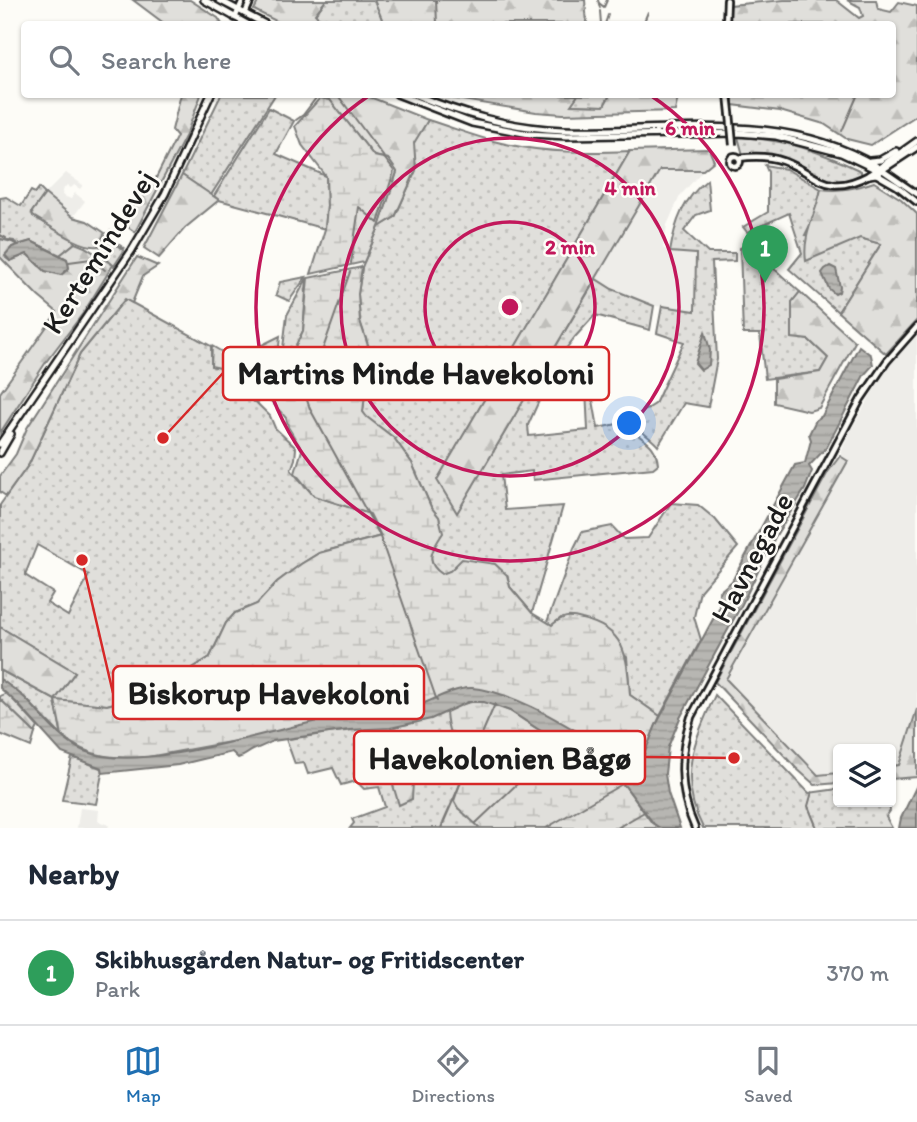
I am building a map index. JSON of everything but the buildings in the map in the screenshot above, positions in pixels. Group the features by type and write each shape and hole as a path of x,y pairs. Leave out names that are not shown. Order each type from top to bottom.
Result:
{"main road":[{"path":"204,0 232,21"},
{"path":"219,0 259,21"},
{"path":"242,12 243,21"},
{"name":"Kertemindevej","path":"0,444 130,254 165,194 208,98"},
{"path":"407,98 472,123 528,134 567,136 738,133 776,136 841,153 875,171"},
{"path":"423,98 465,114 528,127 586,130 748,127 783,132 824,142 867,161 875,171"},
{"path":"875,171 917,140"},
{"path":"867,161 880,160 917,140"},
{"path":"875,171 917,147"},
{"name":"Kertemindevej","path":"0,453 23,412"}],"street":[{"path":"242,12 243,0"},
{"path":"234,21 251,0"},
{"path":"726,21 727,0"},
{"path":"728,98 733,145 737,158 772,158 783,161 820,182 831,184 850,184 875,171"},
{"path":"875,171 917,194"},
{"path":"875,171 917,202"},
{"name":"Havnegade","path":"695,828 684,799 682,780 684,738 691,717 861,399 887,361 917,327"}],"shaded area":[{"path":"660,170 703,170 680,196 667,225 663,248 670,252 696,254 695,312 649,305 596,279"},
{"path":"66,173 83,185 80,189 74,185 64,188 62,195 71,199 75,193 85,201 73,217 45,194"},
{"path":"31,241 67,259 69,268 61,275 45,271 27,254 10,261 5,255 12,247"},
{"path":"830,266 836,269 840,287 835,294 829,289 822,273"},
{"path":"705,332 710,350 709,365 701,370 695,363"},
{"path":"917,336 917,709 899,765 896,765 896,744 833,744 833,774 818,775 726,679 848,462 840,456 847,437 893,361"},
{"path":"859,346 871,355 873,365 864,375 827,447 809,466 812,471 805,489 775,537 680,718 668,747 665,774 668,793 680,828 660,828 625,786 510,711 484,702 468,702 431,719 390,728 349,730 273,741 238,758 232,752 178,765 103,773 102,768 62,753 0,688 0,679 25,698 75,747 107,757 135,758 199,749 318,721 397,712 454,691 472,688 513,699 558,720 638,769 656,725 719,608 719,592 732,581 795,465 805,463 811,440 809,434 816,420 822,416"},
{"path":"917,785 917,828 899,828 901,818"},
{"path":"80,808 99,810 98,821 109,825 108,828 77,828"}],"green space":[{"path":"133,0 190,0 220,21 161,21"},
{"path":"259,0 326,0 315,14 321,21 276,21 254,10"},
{"path":"326,0 374,0 384,21 321,21 315,15"},
{"path":"374,0 585,0 587,21 383,21"},
{"path":"784,0 836,0 859,18 863,16 860,7 847,0 876,0 878,9 891,12 899,2 917,6 917,115 871,145 847,139 824,124 780,111 733,105 733,98 896,98 896,21 730,21 730,5"},
{"path":"180,98 200,98 186,135 135,232 122,223 143,190 154,182 177,136 172,130"},
{"path":"220,98 273,98 211,195 182,175"},
{"path":"320,98 330,100 374,156 388,159 397,172 364,262 311,274 325,229 326,176 302,145 295,126"},
{"path":"328,98 373,98 428,120 414,143 416,170 395,217 379,227 397,172 388,159 374,156"},
{"path":"450,98 576,98 571,105 604,106 608,98 678,98 675,111 563,114"},
{"path":"576,98 608,98 604,106 570,105"},
{"path":"269,108 294,121 276,154 326,176 325,229 219,200 214,196"},
{"path":"428,120 521,147 568,152 630,151 438,479 457,512 596,279 612,289 654,306 650,330 595,315 546,375 550,392 542,394 528,425 529,436 588,430 586,389 591,389 598,428 627,422 650,444 658,464 653,468 533,480 532,471 501,475 505,510 563,506 532,613 510,587 507,575 450,571 442,574 436,569 431,560 442,533 439,517 431,507 412,463 394,438 363,412 366,385 372,382 377,371 360,321 358,294 362,267 379,227 395,217 416,170 413,143"},
{"path":"738,137 771,140 801,147 846,164 861,171 861,174 840,181 830,180 781,157 767,154 743,155"},
{"path":"709,149 714,161 703,170 660,170 457,513 437,480 630,151"},
{"path":"765,165 786,169 821,189 816,213 805,235 860,238 881,244 838,312 789,269 802,253 789,213 747,232 743,227 768,212 768,172"},
{"path":"182,175 219,200 185,228 159,258 144,248"},
{"path":"707,180 710,210 696,215 684,231 708,253 735,253 735,261 712,262 717,359 708,407 684,403 658,446 631,419 655,404 684,342 657,333 662,306 695,311 696,254 670,252 681,212 692,195"},
{"path":"874,182 901,199 917,214 917,320 886,354 838,312 881,244 860,238 806,261 805,251 821,189 848,189"},
{"path":"39,188 45,194 32,212 33,216 73,239 75,243 60,255 31,241 17,245 14,241 0,239 0,198 6,197 21,206 31,191 35,193"},
{"path":"45,194 73,217 87,221 105,233 98,246 74,240 33,216 32,212"},
{"path":"110,230 113,240 125,249 111,240 124,251 114,266 98,251 108,233 110,235"},
{"path":"0,239 17,245 12,247 6,258 10,261 27,254 39,266 61,275 69,268 67,259 60,255 75,243 113,265 84,312 46,362 0,433 0,393 57,312 0,257"},
{"path":"748,245 800,292 792,302 792,337 809,340 828,358 820,372 765,379 760,334 743,334 740,248"},
{"path":"137,257 158,266 143,276 132,303 125,299 80,354 29,464 6,496 0,492 0,476 16,454 27,428"},
{"path":"362,267 358,294 360,321 378,377 366,385 363,412 394,438 412,463 431,507 439,517 443,533 433,549 433,565 442,574 450,571 462,559 495,564 507,575 510,587 532,613 552,625 566,617 582,619 597,624 616,637 625,656 630,695 660,716 638,770 538,711 466,688 405,710 148,757 102,756 82,749 62,736 55,700 107,705 153,693 210,657 226,623 235,613 257,604 277,582 301,564 319,553 381,536 370,514 314,496 295,473 302,450 288,427 286,418 270,400 277,391 288,388 294,349 303,331 308,278"},
{"path":"306,277 289,301 276,295 280,282"},
{"path":"307,278 303,331 294,349 288,388 277,391 270,400 241,363 279,381 287,315"},
{"path":"800,292 855,342 819,408 809,411 774,403 774,379 820,372 828,358 809,340 792,338 792,302"},
{"path":"125,299 211,346 211,366 221,368 270,416 275,428 296,448 291,470 314,496 370,514 381,536 319,553 301,564 277,582 257,604 235,613 226,623 210,657 153,693 107,705 55,700 75,672 0,627 0,505 29,464 80,354","holes":["37,545 89,575 68,616 47,603 53,593 25,575"]},
{"path":"280,336 276,376 234,354 236,351 254,349"},
{"path":"212,346 241,363 270,400 254,402 223,378 221,368 211,366"},
{"path":"840,456 848,461 726,679 818,775 833,774 833,783 815,785 715,682 828,472"},
{"path":"671,503 698,505 715,519 738,547 700,591 694,617 701,640 660,716 630,695 627,657 561,618 552,625 547,622 582,532 612,526 624,539 648,538"},
{"path":"0,627 75,672 55,700 0,670"},
{"path":"0,670 55,700 62,736 25,698 0,679"},
{"path":"7,693 38,727 35,733 0,699 0,696"},
{"path":"715,695 809,793 833,790 833,807 890,807 886,817 892,828 703,828 695,810 690,776 691,760"},
{"path":"0,699 35,733 31,747 0,734"},
{"path":"476,701 510,711 625,786 652,823 660,828 480,828 454,801 468,760 450,734 446,712 458,705"},
{"path":"453,707 510,711 625,786 660,828 350,828 354,823 352,819 385,807 379,787 364,789 356,781 341,785 333,768 308,774 304,763 295,764 286,739 415,723"},
{"path":"917,709 917,777 896,779 896,765 899,765"},
{"path":"72,757 103,769 96,804 62,800"},
{"path":"390,775 413,782 412,799 399,805"}],"waterway":[{"path":"436,0 437,21"},
{"path":"598,0 600,8"},
{"path":"599,3 604,7 607,0"},
{"path":"600,11 601,21"},
{"path":"644,21 648,12"},
{"path":"606,21 608,15"},
{"path":"296,120 316,98"},
{"path":"340,98 394,171 378,223 359,207 351,263"},
{"path":"842,131 856,98"},
{"path":"0,235 6,238"},
{"path":"9,240 17,245"},
{"path":"69,262 91,259"},
{"path":"95,262 105,270"},
{"path":"350,272 306,397 310,409 379,534 437,701"},
{"path":"241,365 306,397"},
{"path":"441,828 495,704"},
{"path":"476,823 559,744"},
{"path":"546,828 624,783"},
{"path":"812,792 808,806 817,828"},
{"path":"617,828 646,811"}],"place":[{"name":"Skibhusgården Natur- og Fritidscenter","path":"765,283"},
{"name":"Martins Minde Havekoloni","path":"163,438"},
{"name":"Biskorup Havekoloni","path":"82,560"},
{"name":"Havekolonien Bågø","path":"734,758"}]}
